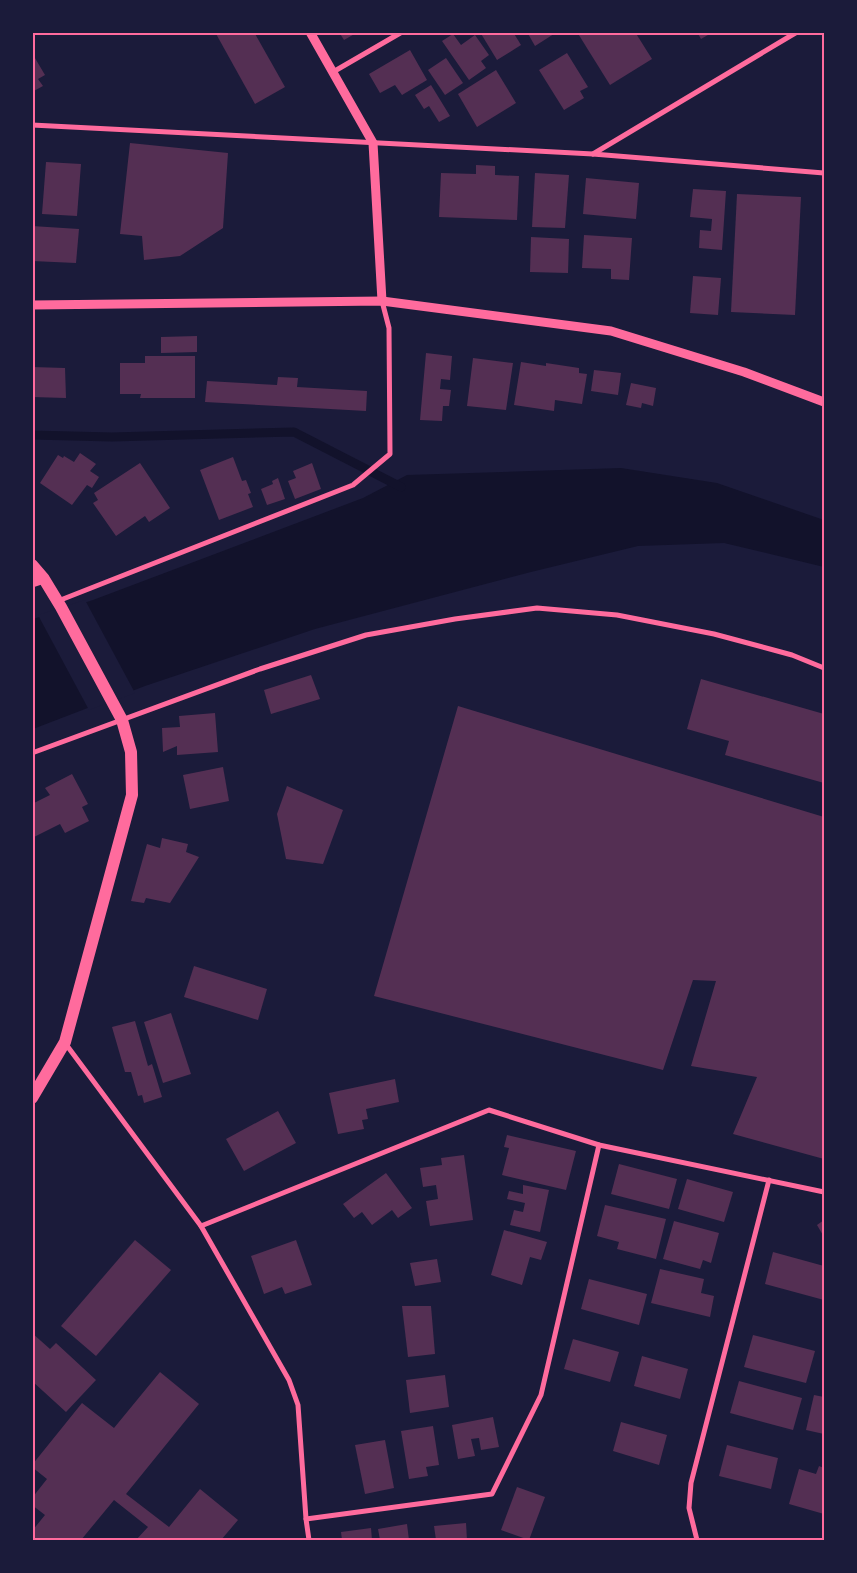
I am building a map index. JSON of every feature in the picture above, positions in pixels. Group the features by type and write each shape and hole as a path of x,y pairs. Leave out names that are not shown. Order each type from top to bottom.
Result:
{"main road":[{"path":"32,565 38,581 59,604 120,716 131,752 132,795 65,1042 32,1098"}],"street":[{"path":"59,604 353,485 390,454 389,328 382,301 373,143 310,32"},
{"path":"333,72 402,32"},
{"path":"593,154 796,32"},
{"path":"32,124 593,154 824,173"},
{"path":"32,305 382,301 611,331 744,372 824,402"},
{"path":"32,752 120,716 260,668 366,635 455,619 537,608 617,615 714,634 792,655 824,668"},
{"path":"65,1042 201,1226 289,1380 298,1405 309,1540"},
{"path":"201,1226 489,1110 599,1145 824,1192"},
{"path":"306,1519 492,1494 541,1395 599,1145"},
{"path":"697,1540 689,1508 691,1484 769,1180"}],"shaded area":[{"path":"621,468 717,483 824,520 824,567 724,543 638,546 315,629 145,686 33,729 33,619 93,600 363,498 407,475"}],"pier":[{"path":"85,600 135,693 89,710 38,615"}],"building":[{"path":"215,32 254,32 285,87 255,104"},
{"path":"339,32 358,32 344,40"},
{"path":"480,32 513,32 521,45 497,60"},
{"path":"527,32 557,32 535,46"},
{"path":"577,32 635,32 652,59 610,85"},
{"path":"697,32 713,32 701,39"},
{"path":"453,34 461,45 475,35 489,55 481,61 486,68 469,80 442,41"},
{"path":"410,50 427,80 402,95 395,85 380,93 369,74"},
{"path":"32,53 45,75 38,79 43,86 32,92"},
{"path":"567,53 588,87 580,91 584,98 564,110 539,70"},
{"path":"446,58 463,83 445,95 428,70"},
{"path":"496,70 516,103 477,127 458,94"},
{"path":"431,85 450,116 439,122 429,106 424,109 415,95"},
{"path":"130,143 228,153 223,228 180,256 144,260 142,236 120,234"},
{"path":"46,162 81,164 77,216 42,214"},
{"path":"476,165 495,166 495,175 519,176 517,220 439,217 441,173 476,174"},
{"path":"535,173 569,175 565,228 532,227"},
{"path":"586,178 639,183 636,219 583,214"},
{"path":"693,189 726,191 722,250 699,248 700,230 711,231 712,219 690,217"},
{"path":"737,194 801,197 795,315 731,312"},
{"path":"32,226 79,229 76,263 32,261"},
{"path":"584,235 632,238 629,280 611,279 611,269 582,268"},
{"path":"531,237 569,239 568,273 530,272"},
{"path":"693,276 721,278 718,315 690,313"},
{"path":"197,336 197,352 161,353 161,337"},
{"path":"426,353 452,356 450,380 441,379 440,389 451,390 449,406 443,406 442,421 420,420"},
{"path":"145,356 195,356 195,398 140,398 141,394 120,394 120,363 145,363"},
{"path":"473,358 513,363 506,410 467,406"},
{"path":"521,362 546,366 546,363 579,368 579,373 587,374 582,404 555,400 554,411 514,405"},
{"path":"32,367 65,368 66,398 32,397"},
{"path":"594,370 621,373 618,395 591,391"},
{"path":"278,377 298,378 297,387 367,391 366,411 205,402 207,381 277,385"},
{"path":"631,383 656,388 653,406 642,403 641,408 626,405"},
{"path":"80,453 96,464 90,471 99,477 92,488 87,485 72,505 40,483 58,455 74,462"},
{"path":"233,457 242,481 246,480 251,493 248,494 253,507 219,520 200,470"},
{"path":"140,463 170,508 149,522 145,516 116,536 93,503 98,500 94,493"},
{"path":"312,463 321,489 295,499 288,481 296,478 293,471"},
{"path":"278,478 285,499 267,505 261,489 273,484 272,481"},
{"path":"311,675 320,699 271,714 264,690"},
{"path":"701,679 824,714 824,783 725,755 729,741 687,729"},
{"path":"458,706 824,817 824,1159 733,1134 757,1077 691,1066 716,981 693,980 663,1070 374,996"},
{"path":"215,713 218,752 177,755 177,746 163,752 162,728 180,727 179,716"},
{"path":"223,767 229,801 190,809 183,775"},
{"path":"72,774 88,804 82,807 89,821 65,833 60,824 32,838 32,804 50,795 45,788"},
{"path":"287,786 343,810 323,864 286,859 277,814"},
{"path":"162,838 188,844 186,852 199,857 170,903 146,898 144,903 131,901 147,844 160,848"},
{"path":"194,966 267,989 258,1020 184,997"},
{"path":"171,1013 191,1074 163,1083 144,1022"},
{"path":"135,1021 148,1066 152,1064 162,1097 144,1103 142,1095 138,1096 131,1072 125,1072 112,1027"},
{"path":"395,1079 399,1102 366,1109 368,1119 362,1120 364,1129 338,1134 329,1093"},
{"path":"278,1111 296,1143 244,1171 226,1139"},
{"path":"507,1135 576,1151 566,1190 502,1175 509,1148 504,1147"},
{"path":"464,1155 473,1220 430,1226 426,1201 438,1199 436,1185 423,1187 420,1168 442,1165 441,1158"},
{"path":"619,1164 677,1179 669,1209 611,1194"},
{"path":"386,1173 412,1208 398,1218 392,1210 372,1225 362,1212 354,1218 343,1204"},
{"path":"687,1179 733,1192 724,1222 678,1209"},
{"path":"523,1185 549,1190 540,1232 510,1225 514,1210 523,1212 525,1203 507,1199 509,1191 523,1194"},
{"path":"605,1205 666,1219 656,1259 617,1249 619,1242 597,1236"},
{"path":"824,1220 824,1237 817,1225"},
{"path":"674,1221 719,1233 711,1263 703,1260 700,1269 663,1259"},
{"path":"504,1230 547,1242 541,1260 530,1257 522,1285 491,1275"},
{"path":"135,1240 171,1270 96,1356 61,1326"},
{"path":"296,1240 312,1285 285,1294 282,1287 264,1294 251,1256"},
{"path":"773,1252 824,1266 824,1300 765,1284"},
{"path":"437,1259 441,1282 415,1286 410,1263"},
{"path":"660,1269 704,1279 701,1293 714,1296 710,1317 651,1303"},
{"path":"589,1279 647,1294 639,1325 581,1309"},
{"path":"402,1306 431,1306 435,1354 408,1357"},
{"path":"32,1333 50,1349 56,1343 96,1380 66,1412 32,1381"},
{"path":"753,1335 815,1351 806,1383 744,1367"},
{"path":"573,1339 619,1352 610,1382 564,1369"},
{"path":"642,1356 688,1369 680,1399 634,1386"},
{"path":"160,1372 199,1404 126,1494 169,1527 200,1489 238,1520 221,1540 136,1540 148,1527 114,1500 81,1540 32,1540 32,1531 45,1515 32,1505 32,1498 47,1479 32,1465 82,1403 114,1428"},
{"path":"445,1375 449,1407 410,1413 406,1380"},
{"path":"739,1381 802,1398 793,1430 730,1413"},
{"path":"814,1395 824,1397 824,1434 806,1430"},
{"path":"493,1417 499,1447 481,1450 479,1438 471,1439 475,1456 458,1459 452,1425"},
{"path":"621,1422 667,1435 659,1465 613,1451"},
{"path":"433,1426 439,1465 426,1467 428,1476 409,1479 401,1431"},
{"path":"385,1440 394,1488 365,1494 355,1445"},
{"path":"727,1445 778,1458 771,1489 719,1476"},
{"path":"819,1466 824,1468 824,1514 789,1504 799,1469 816,1474"},
{"path":"517,1487 545,1497 529,1540 501,1530"},
{"path":"466,1523 467,1540 436,1540 434,1526"},
{"path":"407,1524 409,1540 380,1540 378,1529"},
{"path":"371,1528 372,1540 342,1540 341,1532"}],"waterway":[{"path":"32,435 112,437 294,432 401,487"}]}
